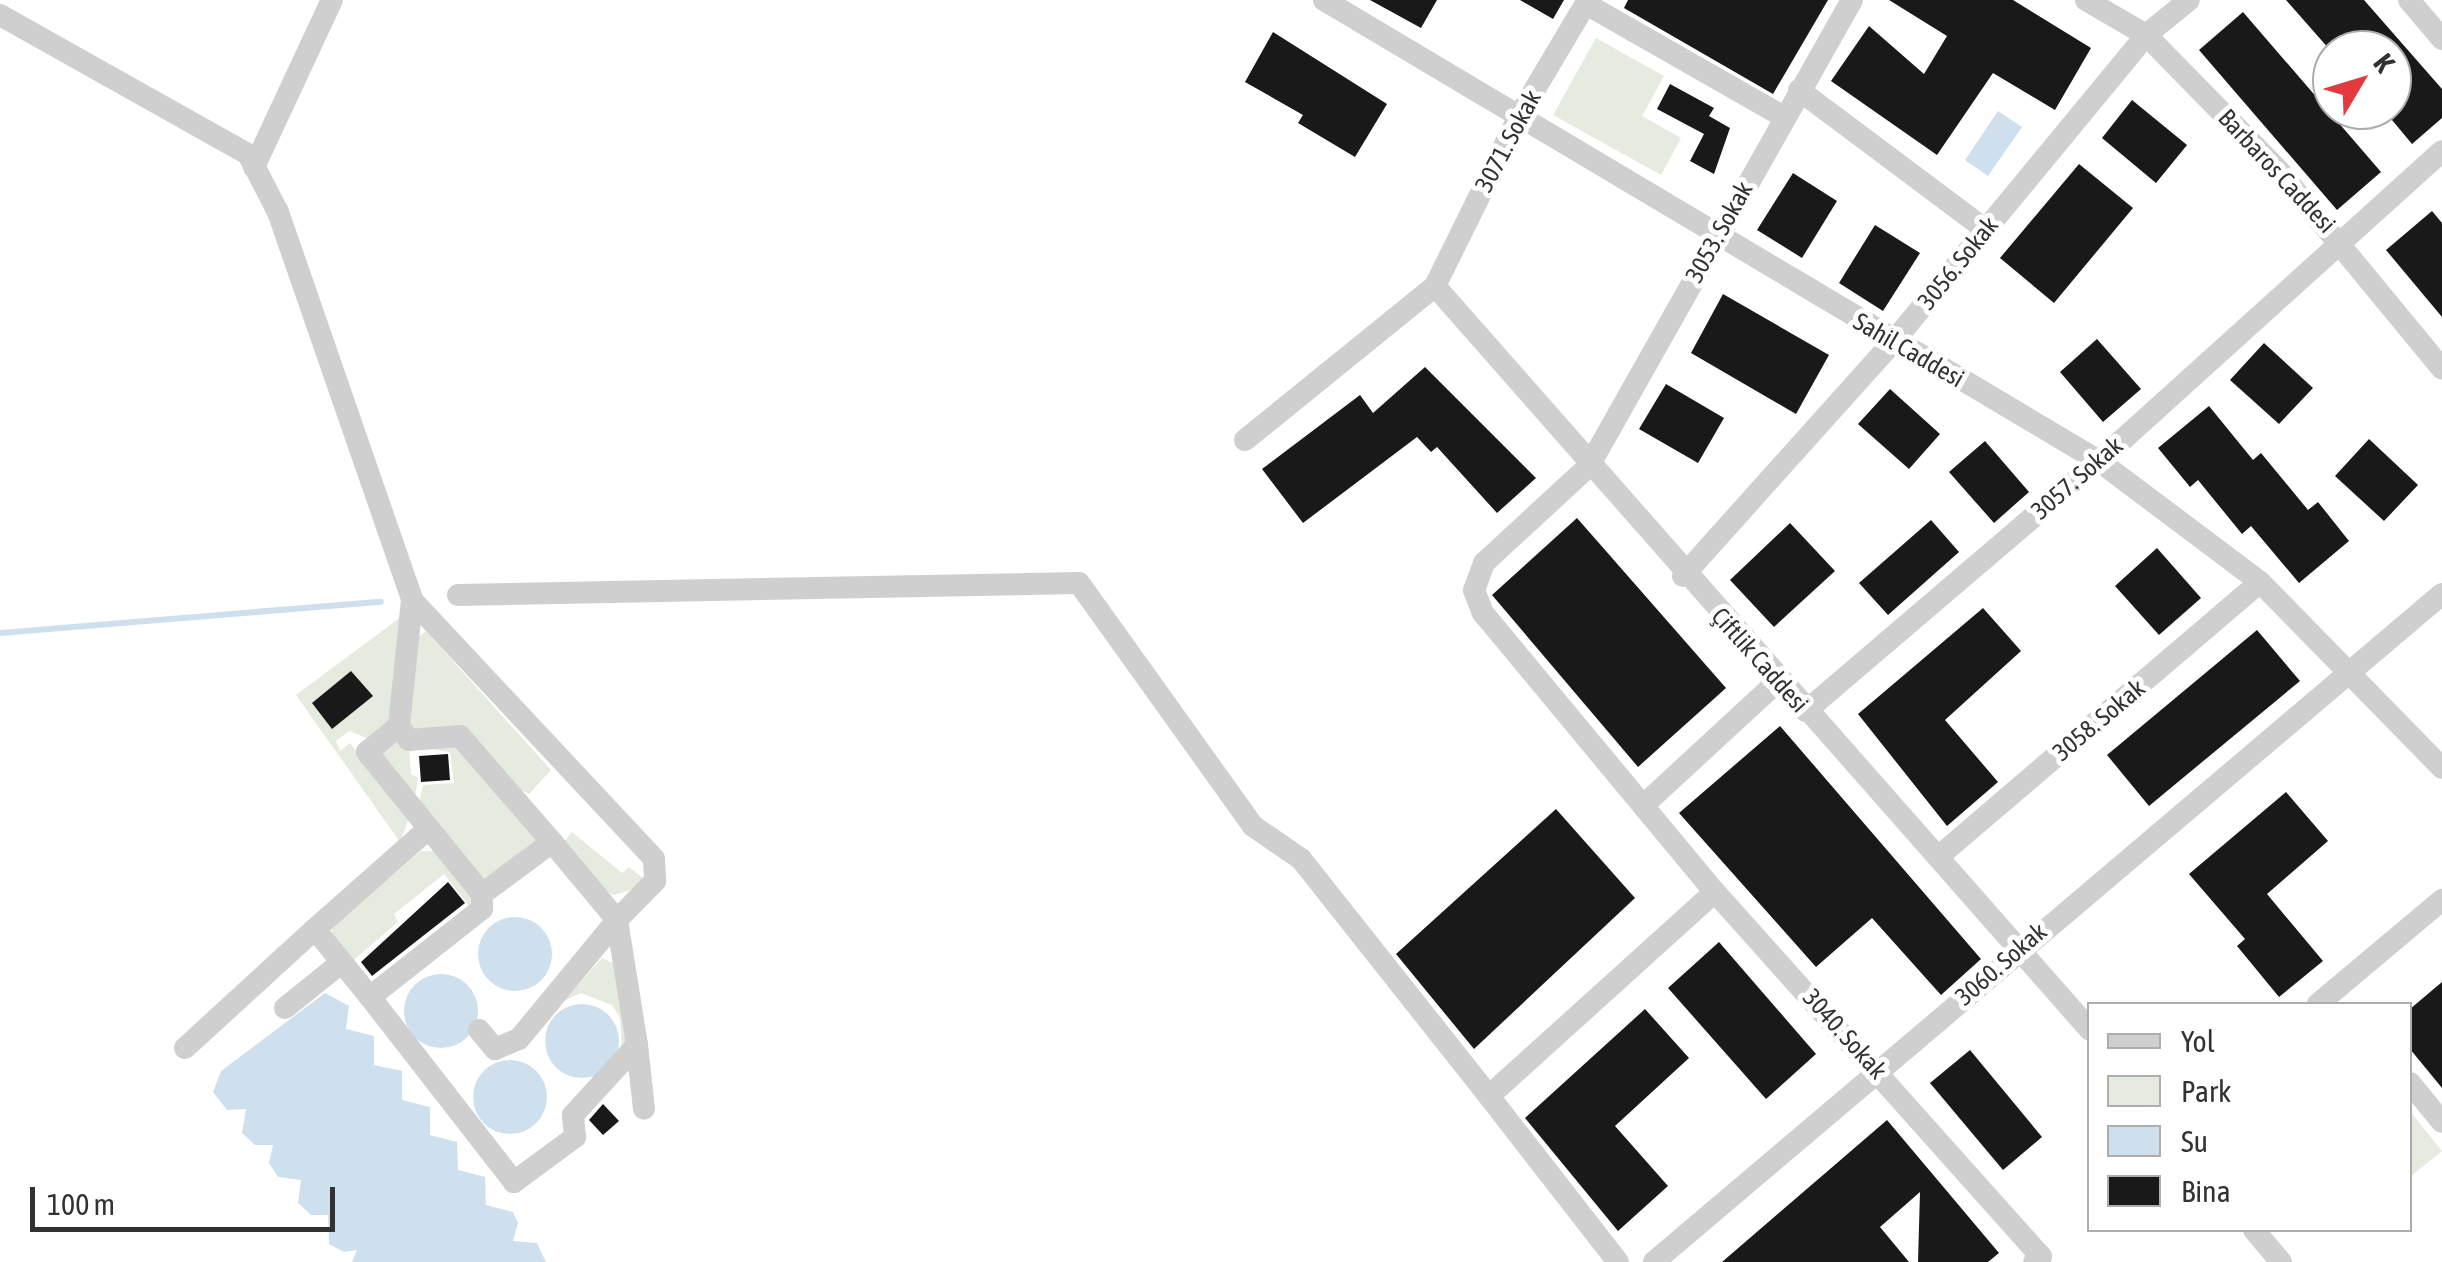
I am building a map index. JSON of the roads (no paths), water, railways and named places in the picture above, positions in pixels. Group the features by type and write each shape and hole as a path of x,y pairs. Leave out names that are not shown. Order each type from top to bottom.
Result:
{"street":[{"path":"254,166 332,0"},
{"name":"Sahil Caddesi","path":"1324,0 1352,7 1518,116 1716,238 2099,461 2260,582 2350,669 2442,768"},
{"name":"3053. Sokak","path":"1646,802 1483,612 1474,590 1484,563 1589,466 1852,0"},
{"name":"Barbaros Caddesi","path":"2086,0 2146,36 2342,240 2442,368"},
{"name":"3056. Sokak","path":"1684,576 1894,342 2146,36 2189,0"},
{"path":"2409,0 2442,40"},
{"path":"1587,2 1784,117"},
{"name":"3071. Sokak","path":"1435,286 1518,116 1587,2"},
{"path":"0,15 222,135 254,166 292,250 412,600 654,859 655,880 519,1038 495,1050 479,1030"},
{"path":"1799,90 1986,229"},
{"name":"3057. Sokak","path":"1806,711 2099,461 2442,151"},
{"path":"1245,440 1435,286"},
{"name":"Çiftlik Caddesi","path":"1435,286 1684,576 2021,946 2087,1026"},
{"path":"458,595 1079,582 1253,826 1301,859 1489,1096 1612,1260"},
{"name":"3058. Sokak","path":"1938,857 2260,582"},
{"name":"3060. Sokak","path":"1654,1262 2021,946 2442,594"},
{"path":"412,600 399,726 409,740 460,736 618,920 644,1109"},
{"path":"1646,802 1778,680"},
{"path":"370,997 482,909 482,894 367,752 399,726"},
{"name":"3040. Sokak","path":"1646,802 1715,892 1878,1070 2040,1260"},
{"path":"185,1048 428,829"},
{"path":"482,894 552,842"},
{"path":"1489,1096 1715,892"},
{"path":"2332,1000 2442,900"},
{"path":"315,929 514,1182 575,1137 574,1116 637,1045"},
{"path":"285,1008 342,962"},
{"path":"2412,1085 2442,1122"},
{"path":"2256,1232 2281,1262"}],"water":[{"path":"1998,111 2022,127 1988,176 1965,160"},
{"path":"515,917 541,928 552,954 541,980 515,991 489,980 478,954 489,928"},
{"path":"441,974 467,985 478,1011 467,1037 441,1048 415,1037 404,1011 415,985"},
{"path":"325,993 349,1006 346,1029 374,1036 374,1065 402,1071 402,1100 430,1107 430,1135 457,1142 458,1170 485,1177 486,1205 513,1212 518,1223 513,1241 537,1243 546,1262 352,1262 357,1250 344,1252 329,1244 328,1215 311,1215 298,1203 301,1180 278,1177 269,1163 273,1145 255,1145 242,1133 246,1109 227,1110 213,1092 221,1071"},
{"path":"582,1004 608,1015 619,1041 608,1067 582,1078 556,1067 545,1041 556,1015"},
{"path":"510,1060 536,1071 547,1097 536,1123 510,1134 484,1123 473,1097 484,1071"}],"waterway":[{"path":"0,633 381,602"}]}
